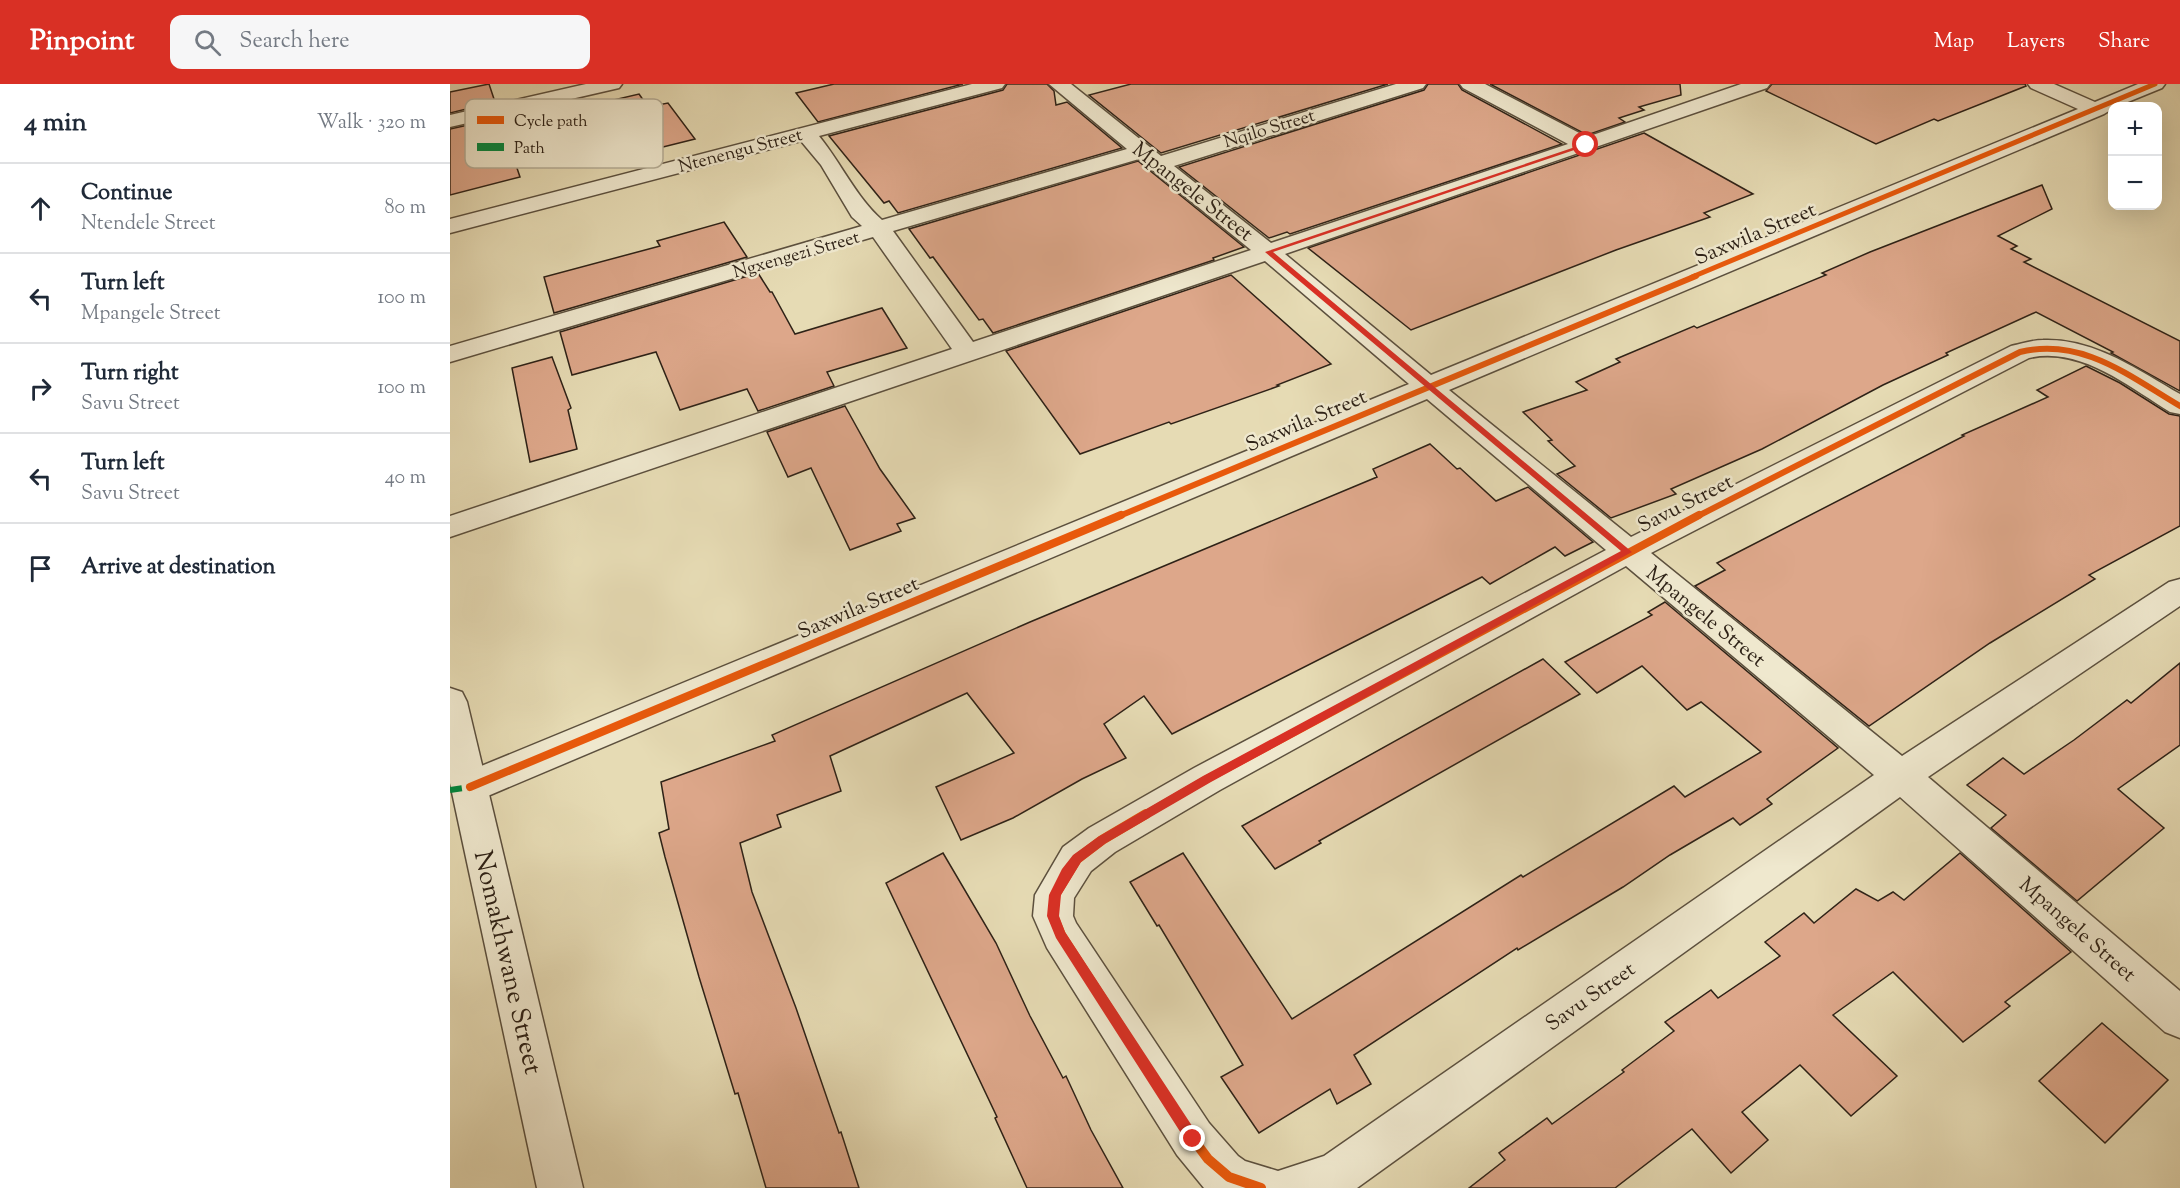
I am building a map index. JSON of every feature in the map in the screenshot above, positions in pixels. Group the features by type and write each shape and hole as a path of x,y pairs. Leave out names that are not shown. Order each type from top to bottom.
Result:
{"street":[{"path":"546,99 612,84"},
{"name":"Ntenengu Street","path":"450,226 995,84"},
{"name":"Nqilo Street","path":"1149,157 1416,84"},
{"path":"1470,84 1586,145"},
{"path":"2038,84 2097,110"},
{"name":"Saxwila Street","path":"470,788 2155,84"},
{"name":"Mpangele Street","path":"1063,85 1901,776 2180,1018"},
{"path":"450,527 1586,145 1752,85"},
{"path":"450,121 465,118"},
{"path":"806,134 830,163 860,212 880,230 968,352"},
{"name":"Ngxengezi Street","path":"450,354 880,230 1149,157"},
{"name":"Savu Street","path":"1262,1188 1236,1183 1217,1170 1193,1139 1061,935 1053,916 1055,895 1066,873 1077,859 1102,840 1207,779 1628,552 2032,347 2054,346 2074,349 2109,365 2180,406"},
{"name":"Savu Street","path":"1294,1188 1314,1183 1340,1172 1901,776 2180,590"},
{"name":"Nomakhwane Street","path":"450,702 560,1188"}],"building":[{"path":"489,84 494,99 465,99 465,109 450,113 450,92"},
{"path":"834,84 963,84 818,122 796,93"},
{"path":"1007,84 1047,84 1054,91 1056,105 1067,102 1122,148 898,213 889,201 884,203 829,136 1003,90"},
{"path":"1131,84 1388,84 1161,153 1089,95"},
{"path":"1428,84 1458,84 1462,90 1562,144 1290,234 1287,232 1269,238 1179,167 1424,90"},
{"path":"1490,84 1680,84 1681,95 1639,107 1644,110 1619,118 1625,122 1587,135"},
{"path":"1772,84 2025,84 2026,86 1938,121 1934,119 1876,144 1766,91"},
{"path":"639,94 642,99 618,99"},
{"path":"668,103 695,139 663,147 663,104"},
{"path":"465,126 465,168 517,168 520,177 450,195 450,129"},
{"path":"1644,133 1753,194 1704,213 1710,217 1616,250 1411,330 1308,248"},
{"path":"1138,161 1244,247 1213,258 1214,260 993,333 983,319 979,320 933,257 930,258 909,229"},
{"path":"2042,185 2052,209 1998,236 2017,246 2011,249 2031,259 2024,262 2180,341 2180,391 2111,353 2113,352 2036,312 1946,353 1948,355 1883,385 1762,449 1671,489 1676,494 1611,518 1557,474 1575,466 1548,441 1552,440 1523,412 1587,390 1576,382 1620,362 1616,359 1826,275 1822,273 1870,252"},
{"path":"724,222 747,257 554,313 544,277 660,246 657,241"},
{"path":"758,273 772,292 795,334 882,308 907,348 827,372 834,386 758,411 747,389 680,410 656,352 572,375 560,332"},
{"path":"1231,275 1331,364 1277,385 1279,386 1080,454 1006,351"},
{"path":"552,357 571,408 568,410 577,449 530,462 512,368"},
{"path":"2086,366 2120,383 2169,414 2180,416 2180,526 2089,575 2095,579 1990,643 1869,726 1695,586 1725,570 1717,563 1964,436 1962,435 2048,397 2037,390"},
{"path":"845,406 880,469 915,518 897,524 901,531 850,550 811,468 788,477 767,432"},
{"path":"1430,444 1496,501 1528,487 1593,542 1565,556 1555,547 1490,584 1482,577 1172,734 1144,696 1104,724 1126,758 1082,779 1013,818 961,840 936,787 1014,753 967,693 830,756 841,791 777,815 781,827 740,843 752,892 796,1008 839,1133 841,1132 859,1188 766,1188 738,1093 735,1094 699,977 665,857 659,833 669,829 661,782 775,741 772,735 1030,622 1377,477 1373,469"},
{"path":"1665,602 1838,748 1767,799 1772,804 1740,825 1733,818 1670,855 1623,887 1518,950 1517,948 1354,1055 1371,1084 1337,1104 1330,1089 1259,1133 1221,1077 1243,1065 1159,925 1157,926 1130,882 1183,853 1292,1019 1521,875 1523,877 1674,786 1685,797 1761,752 1701,702 1687,710 1642,666 1597,693 1565,662 1652,615 1648,612"},
{"path":"1543,659 1580,694 1319,841 1321,843 1275,869 1242,826"},
{"path":"2180,663 2180,745 2118,789 2164,828 2077,901 1991,828 2006,815 1967,785 2003,758 2024,774 2127,700 2131,703"},
{"path":"943,853 996,943 1030,1016 1063,1078 1066,1076 1091,1130 1123,1188 1027,1188 995,1118 997,1117 886,883"},
{"path":"1960,853 2071,952 2005,1002 2010,1006 1963,1042 1893,972 1833,1015 1897,1076 1851,1116 1800,1065 1742,1112 1768,1140 1731,1173 1692,1129 1615,1188 1469,1188 1505,1160 1499,1153 1547,1118 1552,1124 1624,1072 1622,1070 1674,1031 1665,1022 1711,990 1718,998 1780,956 1765,942 1804,913 1814,923 1856,889 1878,901 1893,892 1904,900"},
{"path":"2102,1023 2168,1080 2105,1143 2039,1081"}],"marked path":[{"path":"450,790 470,787"}],"cycle path":[{"path":"470,787 2155,84"},
{"path":"1261,1188 1229,1177 1208,1159 1061,935 1053,916 1055,895 1077,859 1102,840 1207,779 1627,552 2020,352 2040,347 2061,348 2082,353 2103,361 2180,406"}],"route":[{"path":"1193,1139 1061,935 1053,916 1055,895 1066,873 1077,859 1102,840 1207,779 1628,552 1268,252 1586,145"}]}
